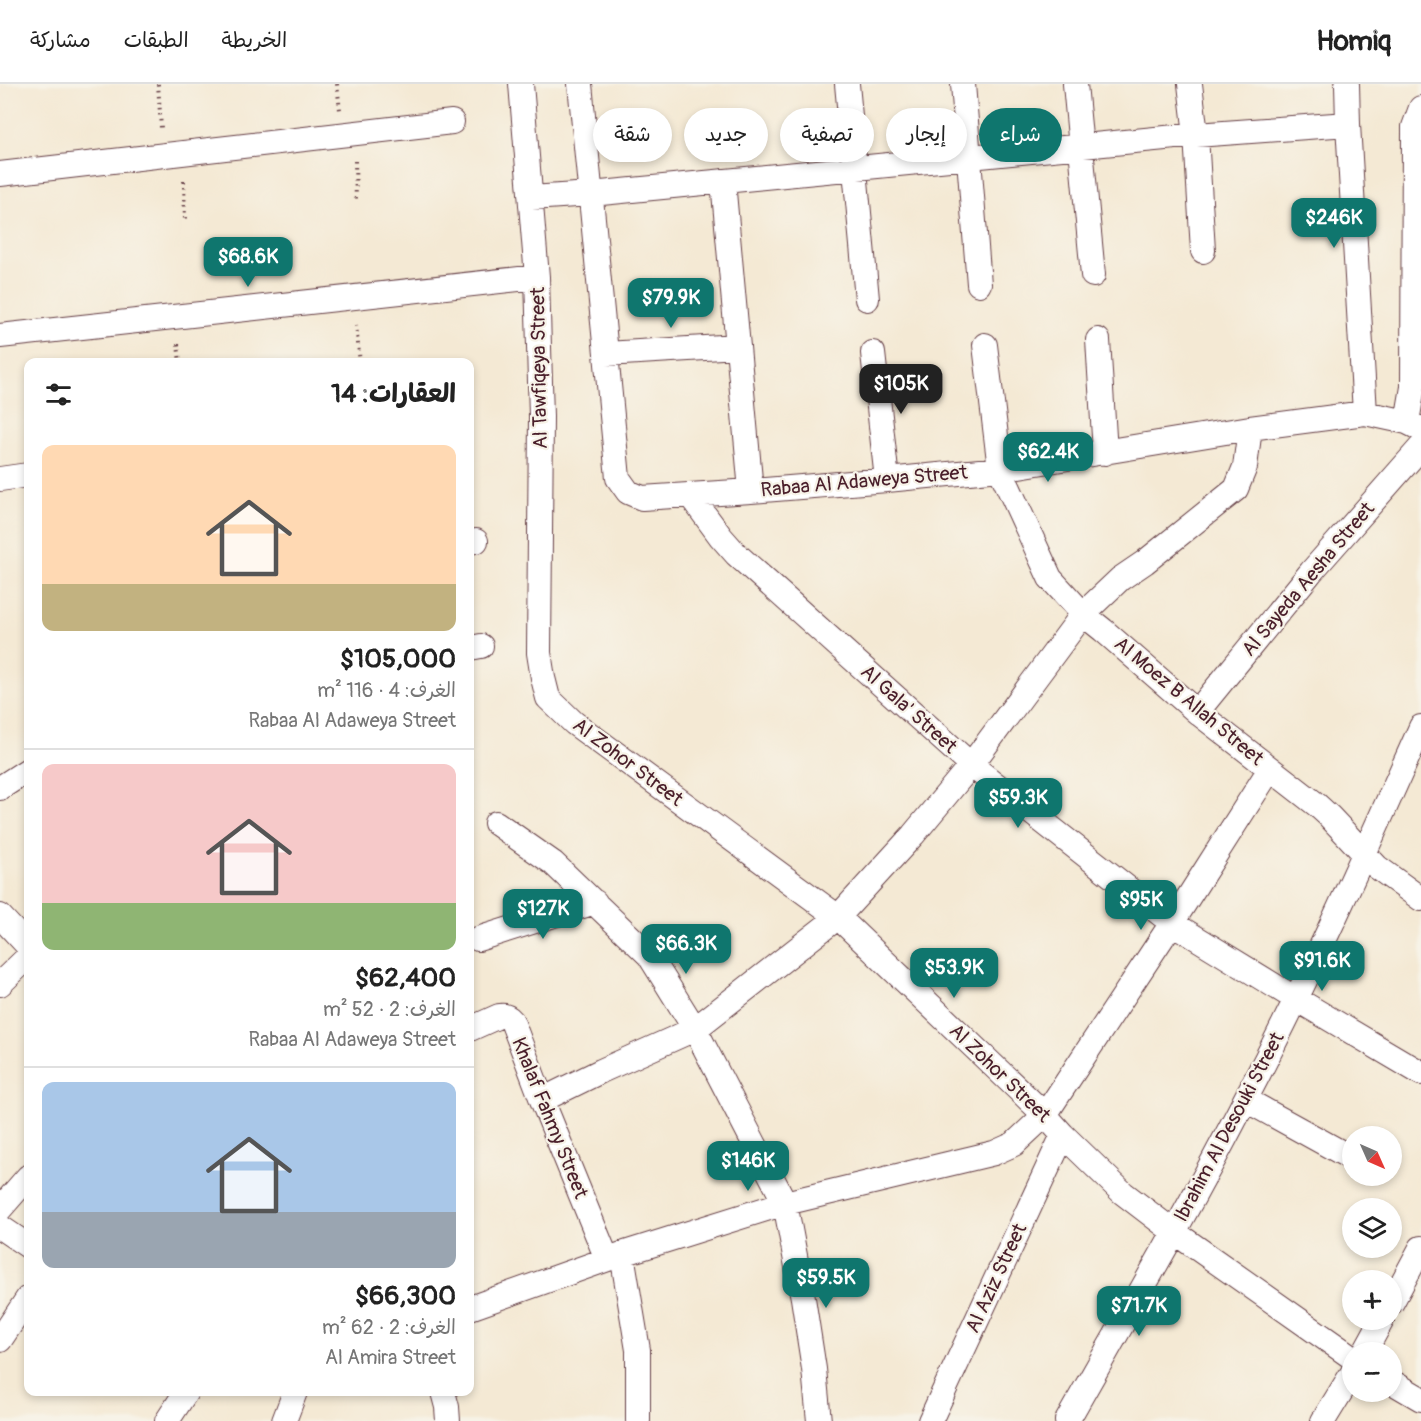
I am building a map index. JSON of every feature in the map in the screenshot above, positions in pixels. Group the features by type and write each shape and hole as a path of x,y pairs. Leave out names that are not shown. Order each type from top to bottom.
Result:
{"street":[{"name":"Al Tawfiqeya Street","path":"521,84 537,277 542,417 539,653"},
{"path":"580,84 618,478 628,492 642,498 690,495"},
{"path":"847,84 867,299"},
{"path":"963,84 979,284"},
{"path":"1075,84 1093,274"},
{"path":"1190,84 1196,135 1203,252"},
{"path":"1347,84 1365,413"},
{"path":"1414,426 1417,388 1414,127 1421,108"},
{"path":"0,174 452,122"},
{"path":"531,198 1196,135 1348,124"},
{"path":"723,181 751,491"},
{"path":"1,332 537,277"},
{"path":"1098,340 1105,453"},
{"name":"Al Moez B Allah Street","path":"986,345 1000,469 1050,578 1083,614 1197,712 1317,805 1377,867 1421,898"},
{"path":"606,354 738,346"},
{"path":"873,353 887,480"},
{"name":"Rabaa Al Adaweya Street","path":"690,495 1000,469 1250,428 1365,413 1414,426"},
{"path":"542,1100 695,1029 838,917 913,835 971,765 1083,614 1120,579 1145,562 1236,489 1245,467 1250,428"},
{"name":"Al Sayeda Aesha Street","path":"1197,712 1311,572 1421,447"},
{"path":"0,479 24,476"},
{"name":"Al Gala' Street","path":"690,495 736,554 971,765 1172,922 1421,1073"},
{"name":"Al Zohor Street","path":"539,653 548,698 574,723 838,917 1123,1193 1174,1232 1342,1350"},
{"name":"Ibrahim Al Desouki Street","path":"1067,1421 1246,1100 1296,999 1421,727"},
{"path":"474,1307 614,1256 785,1203 994,1152 1014,1144 1045,1115 1270,769"},
{"path":"0,788 24,773"},
{"path":"496,823 553,863 649,955 695,1029 785,1203 803,1298 819,1421"},
{"path":"478,939 595,902"},
{"path":"0,916 24,942"},
{"path":"0,984 24,961"},
{"name":"Khalaf Fahmy Street","path":"474,1027 503,1015 512,1021 542,1100 614,1256 638,1350 638,1421"},
{"path":"1246,1100 1342,1154"},
{"name":"Al Aziz Street","path":"930,1421 1063,1135"},
{"path":"0,1209 24,1182"},
{"path":"0,1227 24,1243"},
{"path":"1402,1283 1421,1248"},
{"path":"0,1340 24,1304"},
{"path":"1402,1388 1421,1399"},
{"path":"1323,1421 1342,1390"},
{"path":"167,1421 183,1396"},
{"path":"284,1421 293,1396"},
{"path":"444,1396 448,1421"}],"path":[{"path":"158,84 185,221"},
{"path":"354,133 356,202"},
{"path":"352,297 359,358"}]}
